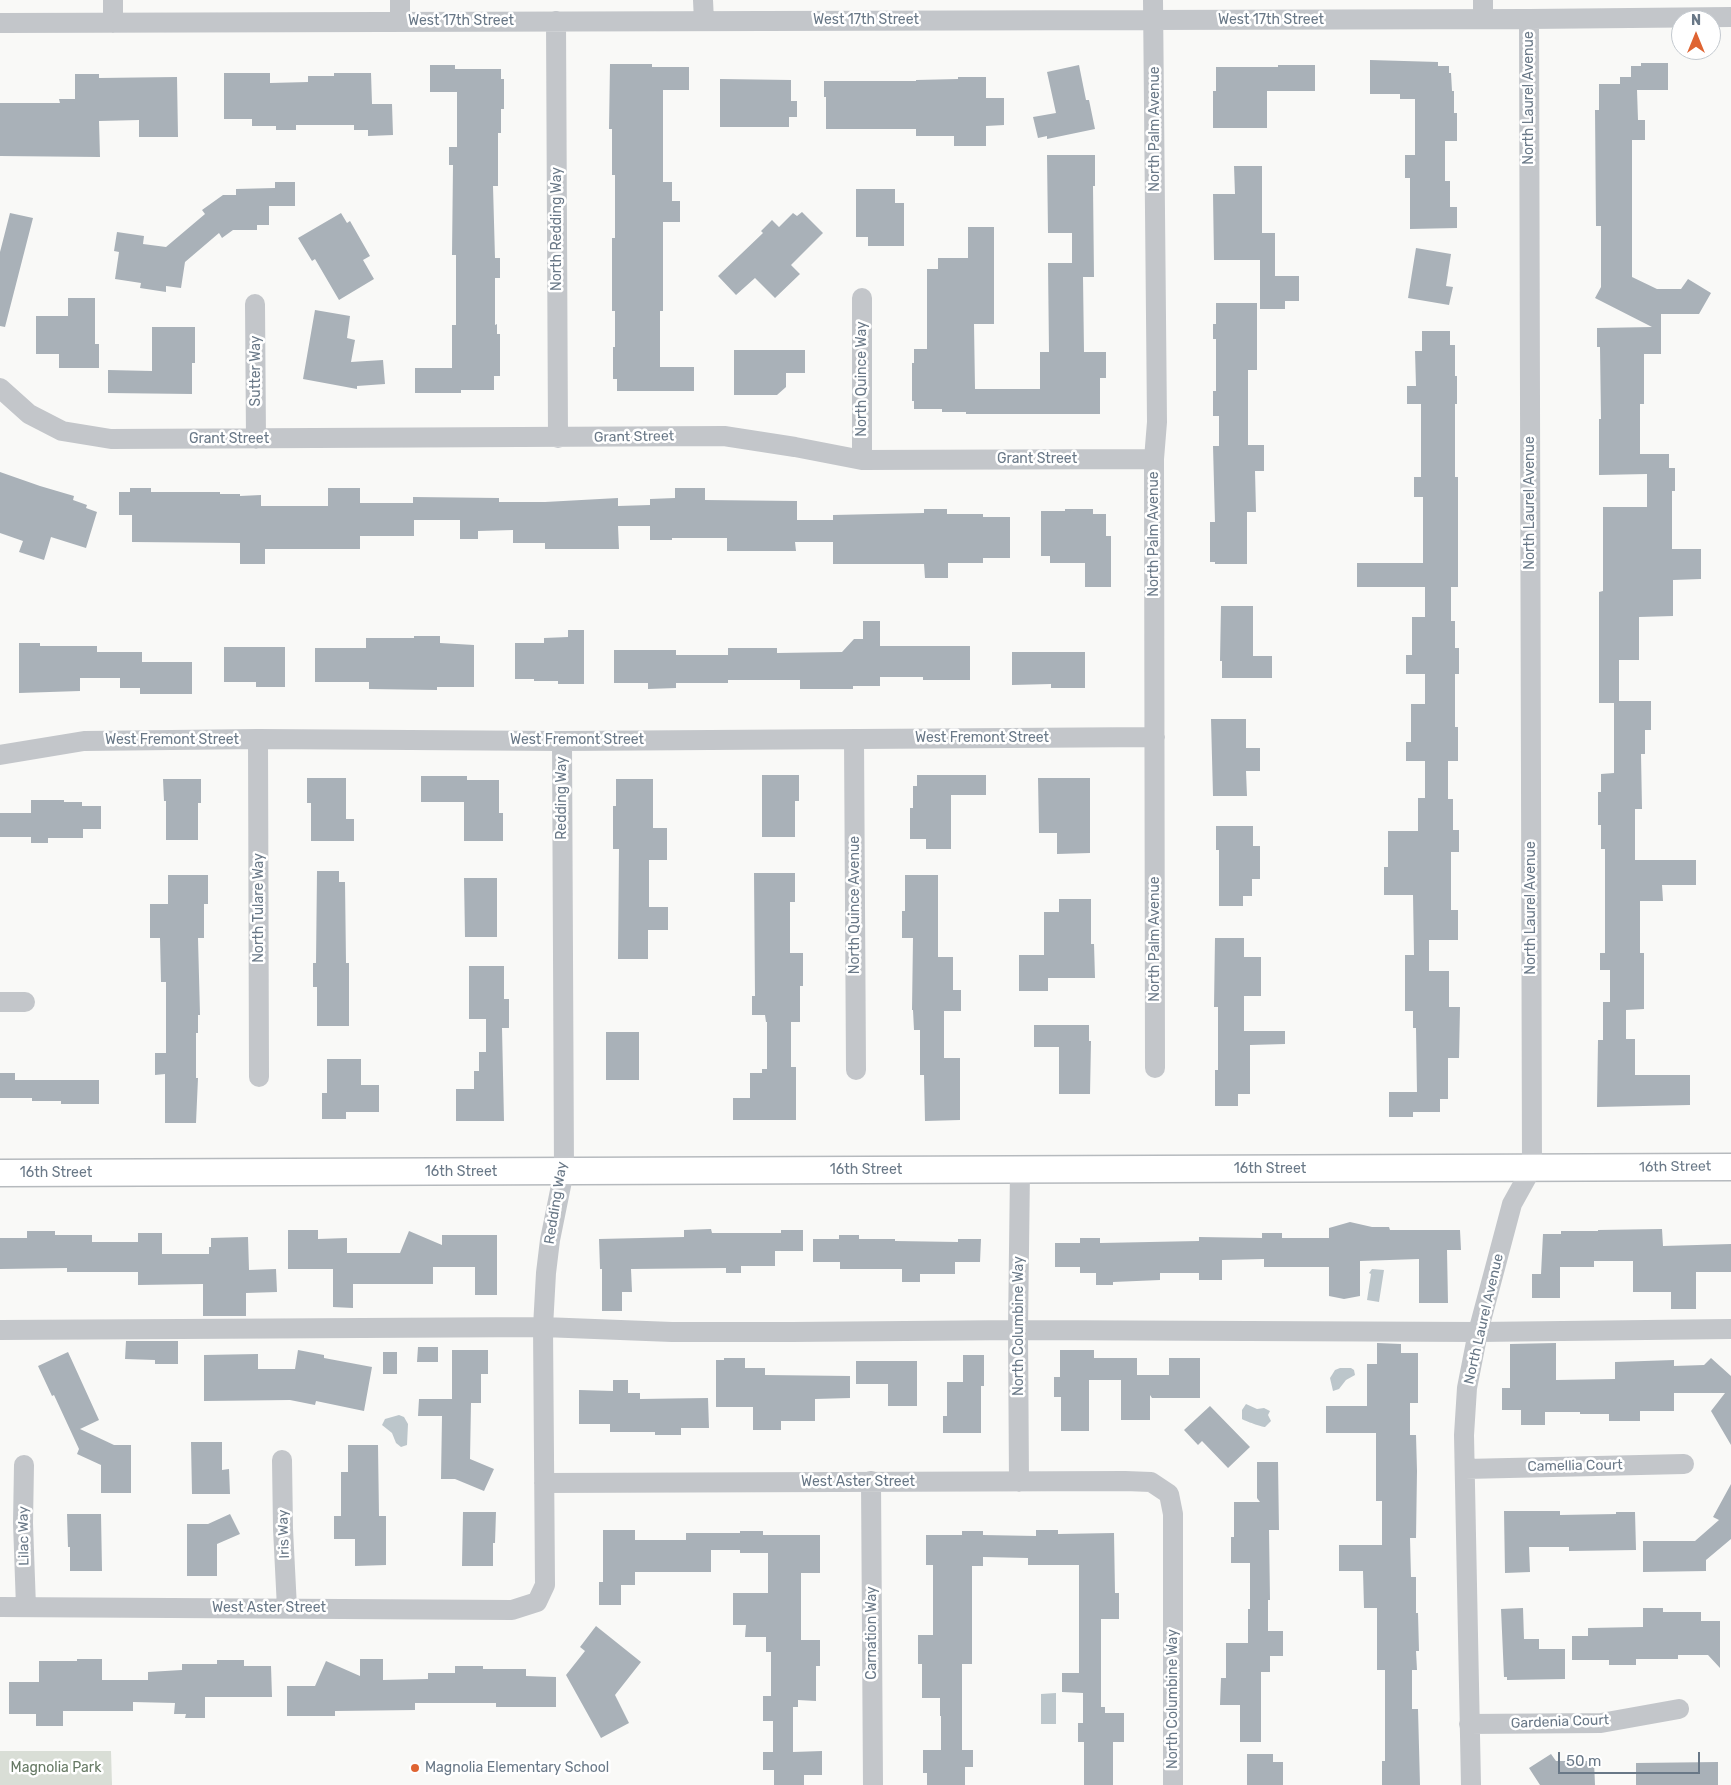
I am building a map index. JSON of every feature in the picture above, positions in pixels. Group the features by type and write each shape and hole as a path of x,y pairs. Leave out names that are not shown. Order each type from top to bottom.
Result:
{"main road":[{"name":"16th Street","path":"0,1173 1731,1166"}],"street":[{"path":"112,0 112,23"},
{"path":"400,0 400,22"},
{"path":"703,0 704,21"},
{"name":"West 17th Street","path":"0,23 704,21 1153,10 1483,10 1529,19 1731,17"},
{"name":"North Palm Avenue","path":"1153,10 1157,412 1154,459 1155,1068"},
{"name":"North Laurel Avenue","path":"1471,1785 1465,1469 1467,1388 1478,1332 1512,1204 1532,1168 1529,19"},
{"name":"North Redding Way","path":"556,21 558,438"},
{"name":"North Quince Way","path":"862,298 862,460"},
{"name":"Sutter Way","path":"256,304 256,439"},
{"name":"Grant Street","path":"0,388 29,414 62,431 111,439 724,436 862,460 1154,459"},
{"name":"West Fremont Street","path":"0,755 84,740 562,741 1155,737"},
{"name":"North Tulare Way","path":"258,739 259,1077"},
{"name":"North Quince Avenue","path":"854,739 856,1070"},
{"name":"Redding Way","path":"537,1602 544,1585 543,1326 546,1273 550,1240 564,1171 562,741"},
{"path":"0,1002 25,1002"},
{"name":"North Columbine Way","path":"1020,1170 1018,1330 1020,1482"},
{"path":"0,1330 543,1326 672,1332 1018,1330 1478,1332 1731,1329"},
{"name":"Iris Way","path":"282,1460 287,1608"},
{"name":"Camellia Court","path":"1465,1469 1684,1464"},
{"name":"Lilac Way","path":"24,1465 23,1523 26,1607"},
{"name":"Carnation Way","path":"871,1481 874,1785"},
{"name":"West Aster Street","path":"544,1483 1125,1481 1151,1482 1169,1494"},
{"name":"North Columbine Way","path":"1169,1494 1173,1514 1174,1785"},
{"name":"West Aster Street","path":"0,1608 512,1610 537,1602"},
{"name":"Gardenia Court","path":"1469,1724 1601,1723 1679,1709"}],"green space":[{"name":"Magnolia Park","path":"0,1751 111,1751 112,1785 0,1785"}],"shaded area":[{"path":"1372,1269 1384,1270 1379,1302 1367,1300 1371,1274 1369,1273"},
{"path":"1351,1368 1354,1370 1355,1375 1346,1380 1339,1389 1333,1391 1330,1378 1335,1370"},
{"path":"1246,1404 1257,1409 1264,1408 1270,1411 1268,1415 1271,1421 1265,1427 1242,1419 1242,1410"},
{"path":"399,1415 404,1417 408,1424 407,1445 401,1447 396,1443 392,1433 382,1425 385,1419"},
{"path":"1056,1693 1056,1724 1041,1724 1041,1694"}],"building":[{"path":"1370,60 1438,62 1438,66 1449,66 1452,91 1454,91 1454,113 1457,113 1457,141 1445,141 1445,181 1450,181 1450,207 1457,207 1457,228 1410,229 1410,178 1405,178 1405,155 1415,155 1415,99 1400,99 1400,94 1370,94"},
{"path":"1641,63 1668,63 1668,90 1637,90 1638,120 1645,120 1645,140 1632,140 1632,277 1657,289 1681,289 1688,279 1711,293 1699,314 1661,314 1661,354 1644,354 1644,404 1640,404 1640,454 1669,454 1669,468 1675,468 1675,491 1672,491 1672,549 1701,549 1701,579 1673,580 1673,616 1639,617 1639,660 1619,660 1619,701 1651,701 1651,730 1645,730 1645,754 1641,754 1642,809 1635,809 1635,860 1696,860 1696,885 1662,885 1663,901 1640,901 1640,953 1644,953 1644,1009 1626,1010 1626,1039 1635,1039 1635,1075 1690,1075 1690,1105 1597,1107 1598,1040 1603,1040 1603,1002 1610,1002 1610,970 1600,970 1600,953 1605,953 1605,849 1601,849 1601,825 1598,825 1598,792 1601,792 1601,774 1614,773 1614,703 1599,703 1599,592 1603,591 1603,507 1647,507 1647,474 1599,475 1599,419 1601,419 1600,347 1597,347 1597,328 1652,327 1595,298 1601,287 1601,226 1596,226 1595,110 1599,110 1599,84 1620,84 1620,77 1631,77 1631,66 1641,66"},
{"path":"610,64 652,64 652,67 689,67 689,90 663,90 663,182 672,182 672,201 680,201 680,222 663,222 663,311 660,311 660,367 694,367 694,391 617,391 617,379 613,379 615,311 612,311 612,238 615,238 615,175 612,175 612,129 609,129"},
{"path":"430,65 455,65 455,69 501,69 501,79 504,79 504,109 501,109 501,133 498,133 498,186 493,186 495,258 500,258 500,278 495,278 495,325 497,324 497,334 500,334 500,376 494,376 494,390 461,390 461,393 415,393 415,368 452,368 452,325 456,325 456,255 452,255 453,165 449,165 449,147 457,147 457,92 430,92"},
{"path":"1079,65 1086,100 1089,100 1095,129 1047,139 1047,136 1038,138 1033,117 1056,113 1047,72"},
{"path":"1278,65 1315,65 1315,91 1267,91 1267,128 1213,128 1213,91 1216,91 1216,67 1278,67"},
{"path":"224,73 270,73 270,83 308,82 308,76 334,76 334,73 371,73 372,104 392,104 393,135 368,136 368,130 354,130 354,125 296,125 296,130 276,130 276,126 252,126 252,119 224,119"},
{"path":"75,74 99,74 99,78 177,77 178,137 139,137 139,120 99,121 100,157 0,156 0,103 60,103 59,99 75,99"},
{"path":"958,77 986,77 986,98 1004,98 1004,125 986,126 986,146 954,146 954,136 916,136 916,129 826,129 824,81 916,81 958,79"},
{"path":"720,79 791,80 791,101 797,101 797,117 789,117 789,127 720,127"},
{"path":"1047,155 1095,155 1095,186 1093,186 1094,277 1083,277 1084,352 1106,352 1106,378 1100,378 1100,414 966,414 966,412 942,412 942,409 914,409 914,401 912,401 912,363 914,363 914,349 927,349 927,269 938,269 938,258 968,258 968,227 994,227 994,324 974,324 975,389 1040,389 1040,352 1049,352 1048,263 1072,263 1072,233 1048,233"},
{"path":"1234,166 1262,166 1262,233 1275,233 1275,276 1299,276 1299,301 1285,301 1285,309 1260,309 1260,260 1214,260 1213,194 1235,194"},
{"path":"275,182 295,182 295,206 269,206 269,225 257,225 257,230 233,230 222,238 219,233 185,262 181,288 166,286 166,292 140,288 141,283 115,279 119,252 114,251 117,232 144,236 143,244 166,247 205,214 202,210 223,195 236,195 236,189 275,188"},
{"path":"856,189 895,189 895,203 904,203 904,246 868,246 868,237 856,237"},
{"path":"802,212 823,233 791,265 800,274 775,298 755,278 736,295 718,276 763,233 761,231 772,220 779,227 793,213 797,216"},
{"path":"10,213 33,218 5,327 0,326 0,252"},
{"path":"341,213 347,223 350,221 370,256 363,260 374,279 339,300 315,259 312,261 298,238"},
{"path":"1416,248 1451,254 1446,286 1453,287 1449,305 1408,298"},
{"path":"68,298 95,298 95,344 99,344 99,368 59,368 59,354 36,354 36,316 68,316"},
{"path":"1216,303 1257,303 1257,370 1248,370 1248,445 1264,445 1264,471 1255,471 1256,512 1247,512 1247,564 1215,564 1215,562 1210,562 1210,522 1215,522 1213,446 1219,446 1219,416 1213,416 1213,391 1216,391 1216,339 1213,339 1213,324 1216,324"},
{"path":"315,310 350,316 347,338 355,340 351,362 383,360 385,384 357,386 357,389 303,379"},
{"path":"152,327 195,327 195,363 192,363 192,394 108,393 108,370 152,371"},
{"path":"1422,331 1450,331 1450,345 1455,345 1455,376 1457,376 1455,477 1458,477 1458,587 1451,587 1451,621 1455,621 1455,648 1459,648 1459,674 1455,674 1455,727 1458,727 1458,761 1448,761 1448,799 1453,799 1453,830 1459,830 1459,852 1451,852 1451,910 1458,910 1458,940 1429,940 1429,971 1449,971 1449,1007 1460,1007 1459,1058 1448,1058 1448,1099 1440,1099 1440,1112 1413,1112 1413,1117 1389,1117 1389,1092 1417,1092 1416,1028 1413,1028 1413,1011 1405,1011 1405,955 1414,955 1413,895 1384,895 1384,867 1388,867 1388,831 1418,831 1418,798 1425,798 1425,761 1406,761 1406,742 1411,742 1411,704 1425,704 1425,674 1406,674 1406,655 1412,655 1412,617 1425,617 1425,587 1357,587 1357,563 1423,563 1423,497 1414,497 1414,477 1421,477 1421,404 1407,404 1407,386 1416,386 1415,351 1422,351"},
{"path":"734,350 805,350 805,373 786,373 786,387 777,395 734,395"},
{"path":"0,472 74,496 73,500 87,505 86,508 97,512 86,548 51,537 44,560 19,552 23,541 0,533"},
{"path":"130,488 151,488 151,492 220,492 220,494 240,494 240,496 261,495 261,506 328,506 328,488 360,488 360,503 413,503 413,497 499,498 499,502 545,502 618,498 618,506 650,505 650,499 675,498 675,488 705,488 705,500 797,501 797,520 833,520 833,515 924,513 924,509 947,509 947,514 983,514 983,517 1010,517 1010,558 983,558 983,563 948,563 948,578 925,578 924,564 833,564 833,542 795,542 796,551 727,551 727,538 650,540 650,526 618,526 619,549 545,549 545,543 513,543 513,530 478,531 478,539 460,539 460,520 414,520 414,536 360,536 360,549 265,549 265,564 240,564 240,543 132,542 132,515 119,515 119,492 130,492"},
{"path":"1065,509 1093,509 1093,514 1106,514 1106,536 1111,536 1111,587 1085,587 1085,563 1050,563 1050,556 1041,556 1041,511 1065,511"},
{"path":"1221,606 1253,606 1253,656 1272,656 1272,678 1222,678 1222,661 1220,661"},
{"path":"863,621 880,621 880,646 970,646 970,680 923,680 923,677 880,677 880,686 853,686 853,689 800,689 800,680 728,680 728,683 676,683 676,688 648,689 648,683 614,683 614,650 676,650 676,655 728,655 728,648 777,648 777,653 842,652 854,639 863,639"},
{"path":"568,630 584,630 584,684 558,684 558,681 515,679 515,643 544,643 544,638 568,637"},
{"path":"414,636 440,636 440,643 474,645 474,687 437,687 437,690 369,689 369,682 315,682 315,648 366,648 366,638 414,638"},
{"path":"19,643 40,643 40,646 97,646 97,652 142,652 142,662 192,662 192,694 140,694 140,688 120,688 120,678 80,678 80,691 19,693"},
{"path":"224,647 285,647 285,687 256,687 256,682 224,682"},
{"path":"1012,652 1085,652 1085,688 1051,688 1051,684 1012,685"},
{"path":"1211,719 1246,719 1246,748 1260,748 1260,771 1246,771 1247,796 1213,796"},
{"path":"762,775 799,775 799,801 795,801 795,837 762,837"},
{"path":"917,775 986,775 986,795 951,795 951,849 926,849 926,839 910,839 910,808 913,808 913,786 917,786"},
{"path":"421,776 467,776 467,780 499,780 499,813 503,813 503,841 464,841 464,802 421,802"},
{"path":"307,778 346,778 346,819 354,819 354,841 311,841 311,803 307,803"},
{"path":"1038,778 1090,778 1090,853 1057,854 1057,833 1039,833"},
{"path":"163,779 201,779 201,803 198,803 198,840 166,840 166,801 164,801"},
{"path":"616,779 653,779 653,828 667,828 667,860 649,860 649,907 668,907 668,930 648,930 648,959 618,959 619,849 613,849 613,806 616,806"},
{"path":"31,800 64,800 64,802 82,802 82,806 101,806 101,829 83,829 83,838 48,838 48,843 31,843 31,837 0,837 0,813 31,813"},
{"path":"1216,826 1253,826 1253,846 1260,846 1260,879 1252,879 1252,896 1243,896 1243,906 1219,906 1219,850 1216,850"},
{"path":"317,871 339,871 339,882 345,882 346,963 349,963 349,1026 317,1026 317,987 313,987 313,963 316,963"},
{"path":"754,873 795,873 795,902 790,902 790,953 803,953 803,986 800,986 800,1022 791,1022 791,1067 796,1067 796,1120 733,1120 733,1098 750,1098 750,1073 762,1073 762,1069 767,1069 767,1022 765,1015 752,1015 752,996 755,996"},
{"path":"168,875 208,875 208,904 204,904 204,938 198,938 200,1015 198,1015 198,1033 196,1033 196,1078 198,1078 196,1123 165,1123 165,1074 155,1075 155,1053 166,1053 166,982 161,982 160,938 150,938 150,904 168,904"},
{"path":"905,875 938,875 938,957 953,957 953,990 961,990 961,1011 944,1011 944,1058 960,1058 960,1120 925,1121 924,1075 920,1075 920,1030 914,1030 912,1010 913,938 902,938 902,911 905,911"},
{"path":"464,878 497,878 497,937 465,937"},
{"path":"1059,899 1091,899 1091,944 1094,944 1095,978 1048,978 1048,991 1019,991 1019,955 1044,955 1044,912 1059,912"},
{"path":"1215,938 1244,938 1244,957 1261,957 1261,996 1244,996 1244,1031 1285,1031 1285,1044 1250,1045 1250,1094 1238,1094 1238,1106 1215,1106 1215,1070 1218,1070 1218,1007 1214,1007"},
{"path":"469,966 504,966 504,999 509,999 509,1028 502,1028 504,1121 456,1121 456,1089 474,1089 474,1071 479,1071 479,1052 486,1052 486,1019 469,1019"},
{"path":"1034,1025 1089,1025 1089,1041 1091,1041 1090,1094 1059,1094 1059,1047 1034,1047"},
{"path":"606,1032 639,1032 639,1080 606,1080"},
{"path":"327,1059 361,1059 361,1085 379,1085 379,1112 346,1112 346,1119 322,1119 322,1093 327,1093"},
{"path":"0,1073 15,1073 15,1080 99,1080 99,1104 61,1104 61,1101 32,1101 32,1098 0,1098"},
{"path":"1350,1222 1372,1227 1389,1227 1390,1230 1460,1230 1461,1250 1447,1250 1448,1303 1419,1303 1419,1259 1360,1261 1360,1296 1344,1299 1329,1296 1329,1267 1264,1267 1264,1259 1222,1260 1222,1280 1199,1280 1199,1273 1160,1273 1160,1280 1113,1282 1113,1285 1096,1285 1096,1273 1080,1273 1080,1267 1055,1267 1055,1243 1080,1243 1080,1238 1100,1238 1100,1243 1199,1241 1199,1237 1262,1238 1262,1233 1282,1233 1282,1238 1329,1238 1329,1228"},
{"path":"711,1229 712,1233 781,1233 781,1230 803,1230 803,1251 775,1251 775,1266 741,1266 741,1273 726,1273 726,1268 631,1269 632,1292 622,1292 622,1311 602,1311 602,1269 600,1269 599,1239 684,1237 684,1230"},
{"path":"1662,1229 1663,1246 1731,1244 1731,1272 1696,1272 1696,1309 1671,1309 1671,1292 1633,1292 1633,1261 1594,1261 1594,1267 1560,1267 1560,1298 1532,1298 1532,1274 1541,1274 1543,1234 1561,1234 1561,1231"},
{"path":"288,1230 318,1230 318,1239 347,1238 347,1253 400,1253 409,1231 442,1245 442,1235 497,1235 497,1295 475,1295 475,1267 433,1267 433,1284 353,1284 353,1308 333,1307 333,1269 288,1269"},
{"path":"27,1231 55,1231 55,1235 92,1235 92,1242 138,1242 138,1233 162,1233 162,1254 209,1254 211,1238 248,1237 249,1270 276,1269 277,1292 246,1293 246,1316 203,1316 203,1284 138,1285 138,1272 67,1272 67,1268 0,1269 0,1238 27,1238"},
{"path":"839,1235 859,1235 859,1239 895,1239 895,1241 958,1242 958,1239 981,1239 980,1262 955,1262 955,1274 920,1274 920,1282 902,1282 902,1269 840,1269 840,1262 813,1262 813,1239 839,1239"},
{"path":"126,1341 178,1341 178,1364 155,1364 155,1360 125,1359"},
{"path":"1377,1343 1401,1344 1401,1353 1418,1353 1418,1403 1410,1403 1410,1435 1416,1435 1416,1538 1410,1538 1411,1577 1416,1577 1416,1613 1418,1613 1419,1651 1416,1651 1417,1670 1412,1670 1412,1709 1418,1709 1420,1785 1382,1785 1382,1761 1385,1761 1385,1670 1377,1670 1377,1608 1364,1608 1363,1571 1339,1571 1339,1545 1382,1545 1382,1501 1376,1501 1376,1433 1326,1433 1326,1406 1367,1406 1367,1364 1377,1364"},
{"path":"1556,1343 1556,1380 1615,1379 1615,1362 1674,1360 1674,1366 1704,1365 1711,1358 1731,1376 1731,1445 1711,1411 1725,1393 1674,1393 1674,1411 1640,1411 1640,1421 1609,1421 1609,1414 1545,1412 1545,1425 1521,1425 1521,1410 1502,1410 1502,1388 1510,1388 1510,1344"},
{"path":"418,1347 438,1347 438,1362 417,1362"},
{"path":"298,1350 324,1355 324,1358 372,1367 364,1411 316,1401 315,1405 290,1400 204,1401 204,1355 258,1354 258,1369 295,1369"},
{"path":"452,1350 488,1350 488,1374 481,1374 481,1403 471,1403 470,1459 494,1469 484,1491 455,1479 441,1479 442,1416 418,1416 419,1399 452,1399"},
{"path":"1060,1350 1094,1350 1094,1358 1137,1358 1137,1375 1169,1375 1169,1358 1200,1358 1200,1398 1152,1398 1150,1395 1150,1420 1121,1420 1121,1380 1089,1380 1089,1431 1061,1431 1061,1397 1054,1397 1054,1377 1060,1377"},
{"path":"68,1352 99,1420 80,1429 114,1445 131,1445 131,1493 101,1493 101,1465 77,1454 79,1449 54,1395 52,1396 38,1366"},
{"path":"383,1352 397,1352 397,1374 383,1374"},
{"path":"963,1355 984,1355 984,1386 981,1386 981,1433 943,1433 943,1416 947,1416 947,1382 963,1382"},
{"path":"724,1358 745,1358 745,1368 765,1368 765,1375 850,1376 850,1398 815,1399 815,1421 781,1421 781,1430 753,1430 753,1407 716,1407 716,1360 724,1360"},
{"path":"856,1361 917,1361 917,1406 888,1406 888,1384 856,1384"},
{"path":"613,1380 628,1380 628,1393 640,1393 640,1399 708,1398 709,1428 681,1428 681,1435 655,1435 655,1432 610,1432 610,1424 579,1424 579,1390 613,1391"},
{"path":"1210,1406 1250,1447 1228,1468 1202,1441 1198,1445 1184,1430"},
{"path":"191,1442 222,1442 222,1470 229,1469 230,1494 192,1494"},
{"path":"348,1445 378,1445 379,1516 386,1516 386,1565 355,1566 355,1539 334,1539 334,1516 341,1516 341,1472 348,1472"},
{"path":"1257,1462 1278,1462 1279,1530 1269,1530 1270,1600 1268,1600 1268,1631 1283,1631 1283,1656 1270,1656 1270,1672 1261,1672 1261,1742 1240,1742 1240,1705 1220,1705 1221,1678 1226,1678 1226,1643 1248,1643 1250,1563 1231,1563 1231,1537 1234,1537 1234,1502 1260,1502 1257,1498"},
{"path":"1731,1484 1731,1539 1706,1560 1706,1571 1643,1572 1643,1541 1695,1541 1719,1520 1713,1517"},
{"path":"1504,1511 1560,1511 1560,1515 1635,1512 1636,1550 1569,1551 1569,1547 1529,1547 1530,1572 1505,1573"},
{"path":"463,1512 496,1512 493,1566 462,1566"},
{"path":"67,1514 101,1514 102,1571 70,1571"},
{"path":"230,1514 240,1534 217,1544 217,1576 187,1576 187,1524 208,1524"},
{"path":"603,1530 635,1530 635,1540 686,1540 686,1533 740,1533 740,1531 763,1531 763,1535 820,1535 820,1573 801,1573 801,1640 820,1640 820,1666 816,1666 816,1701 798,1700 798,1707 793,1707 793,1752 822,1751 822,1775 804,1775 804,1785 774,1785 774,1770 763,1770 763,1752 773,1752 773,1721 763,1721 763,1696 771,1696 771,1652 766,1652 766,1637 745,1637 746,1625 733,1625 733,1593 768,1593 768,1553 740,1553 740,1550 711,1550 711,1572 635,1572 635,1585 621,1585 621,1605 599,1605 599,1582 603,1582"},
{"path":"1036,1530 1058,1530 1058,1534 1114,1533 1115,1593 1119,1593 1119,1619 1101,1619 1101,1707 1105,1707 1105,1713 1124,1713 1124,1742 1113,1742 1113,1785 1084,1785 1084,1742 1078,1742 1078,1723 1083,1723 1083,1693 1062,1692 1062,1673 1079,1673 1079,1565 1028,1565 1028,1558 983,1557 983,1566 972,1566 972,1664 962,1664 962,1750 973,1750 973,1767 965,1767 965,1785 927,1785 927,1773 923,1773 923,1750 941,1750 941,1716 940,1698 922,1698 922,1664 918,1664 918,1635 933,1635 933,1565 926,1565 926,1535 962,1535 962,1531 983,1531 983,1535 1036,1536"},
{"path":"1523,1608 1524,1639 1539,1639 1539,1649 1565,1649 1565,1679 1507,1680 1507,1677 1504,1677 1501,1609"},
{"path":"1643,1608 1663,1608 1663,1612 1701,1612 1701,1621 1720,1621 1720,1668 1708,1655 1678,1655 1678,1659 1636,1659 1636,1665 1609,1665 1609,1660 1572,1660 1572,1636 1588,1636 1588,1628 1643,1627"},
{"path":"596,1626 641,1662 615,1695 629,1723 601,1738 566,1675 585,1651 580,1647"},
{"path":"77,1659 102,1659 102,1680 148,1680 148,1672 182,1670 182,1664 217,1664 217,1660 244,1660 244,1666 271,1666 272,1697 205,1697 205,1718 185,1718 186,1714 174,1714 175,1703 133,1702 133,1711 63,1711 63,1726 36,1726 36,1714 9,1714 9,1682 39,1682 39,1661 77,1661"},
{"path":"360,1659 383,1659 383,1680 428,1679 428,1673 455,1673 455,1666 483,1666 483,1669 526,1669 526,1676 556,1677 556,1707 496,1707 496,1703 415,1703 415,1710 335,1711 335,1716 287,1716 287,1686 315,1686 326,1661 360,1676"},
{"path":"1247,1754 1273,1754 1273,1762 1283,1762 1283,1785 1247,1785"},
{"path":"1551,1754 1556,1761 1594,1761 1595,1785 1540,1785 1529,1768"},
{"path":"1718,1762 1718,1785 1636,1785 1636,1763"}],"place":[{"name":"Magnolia Elementary School","path":"415,1768"}]}
